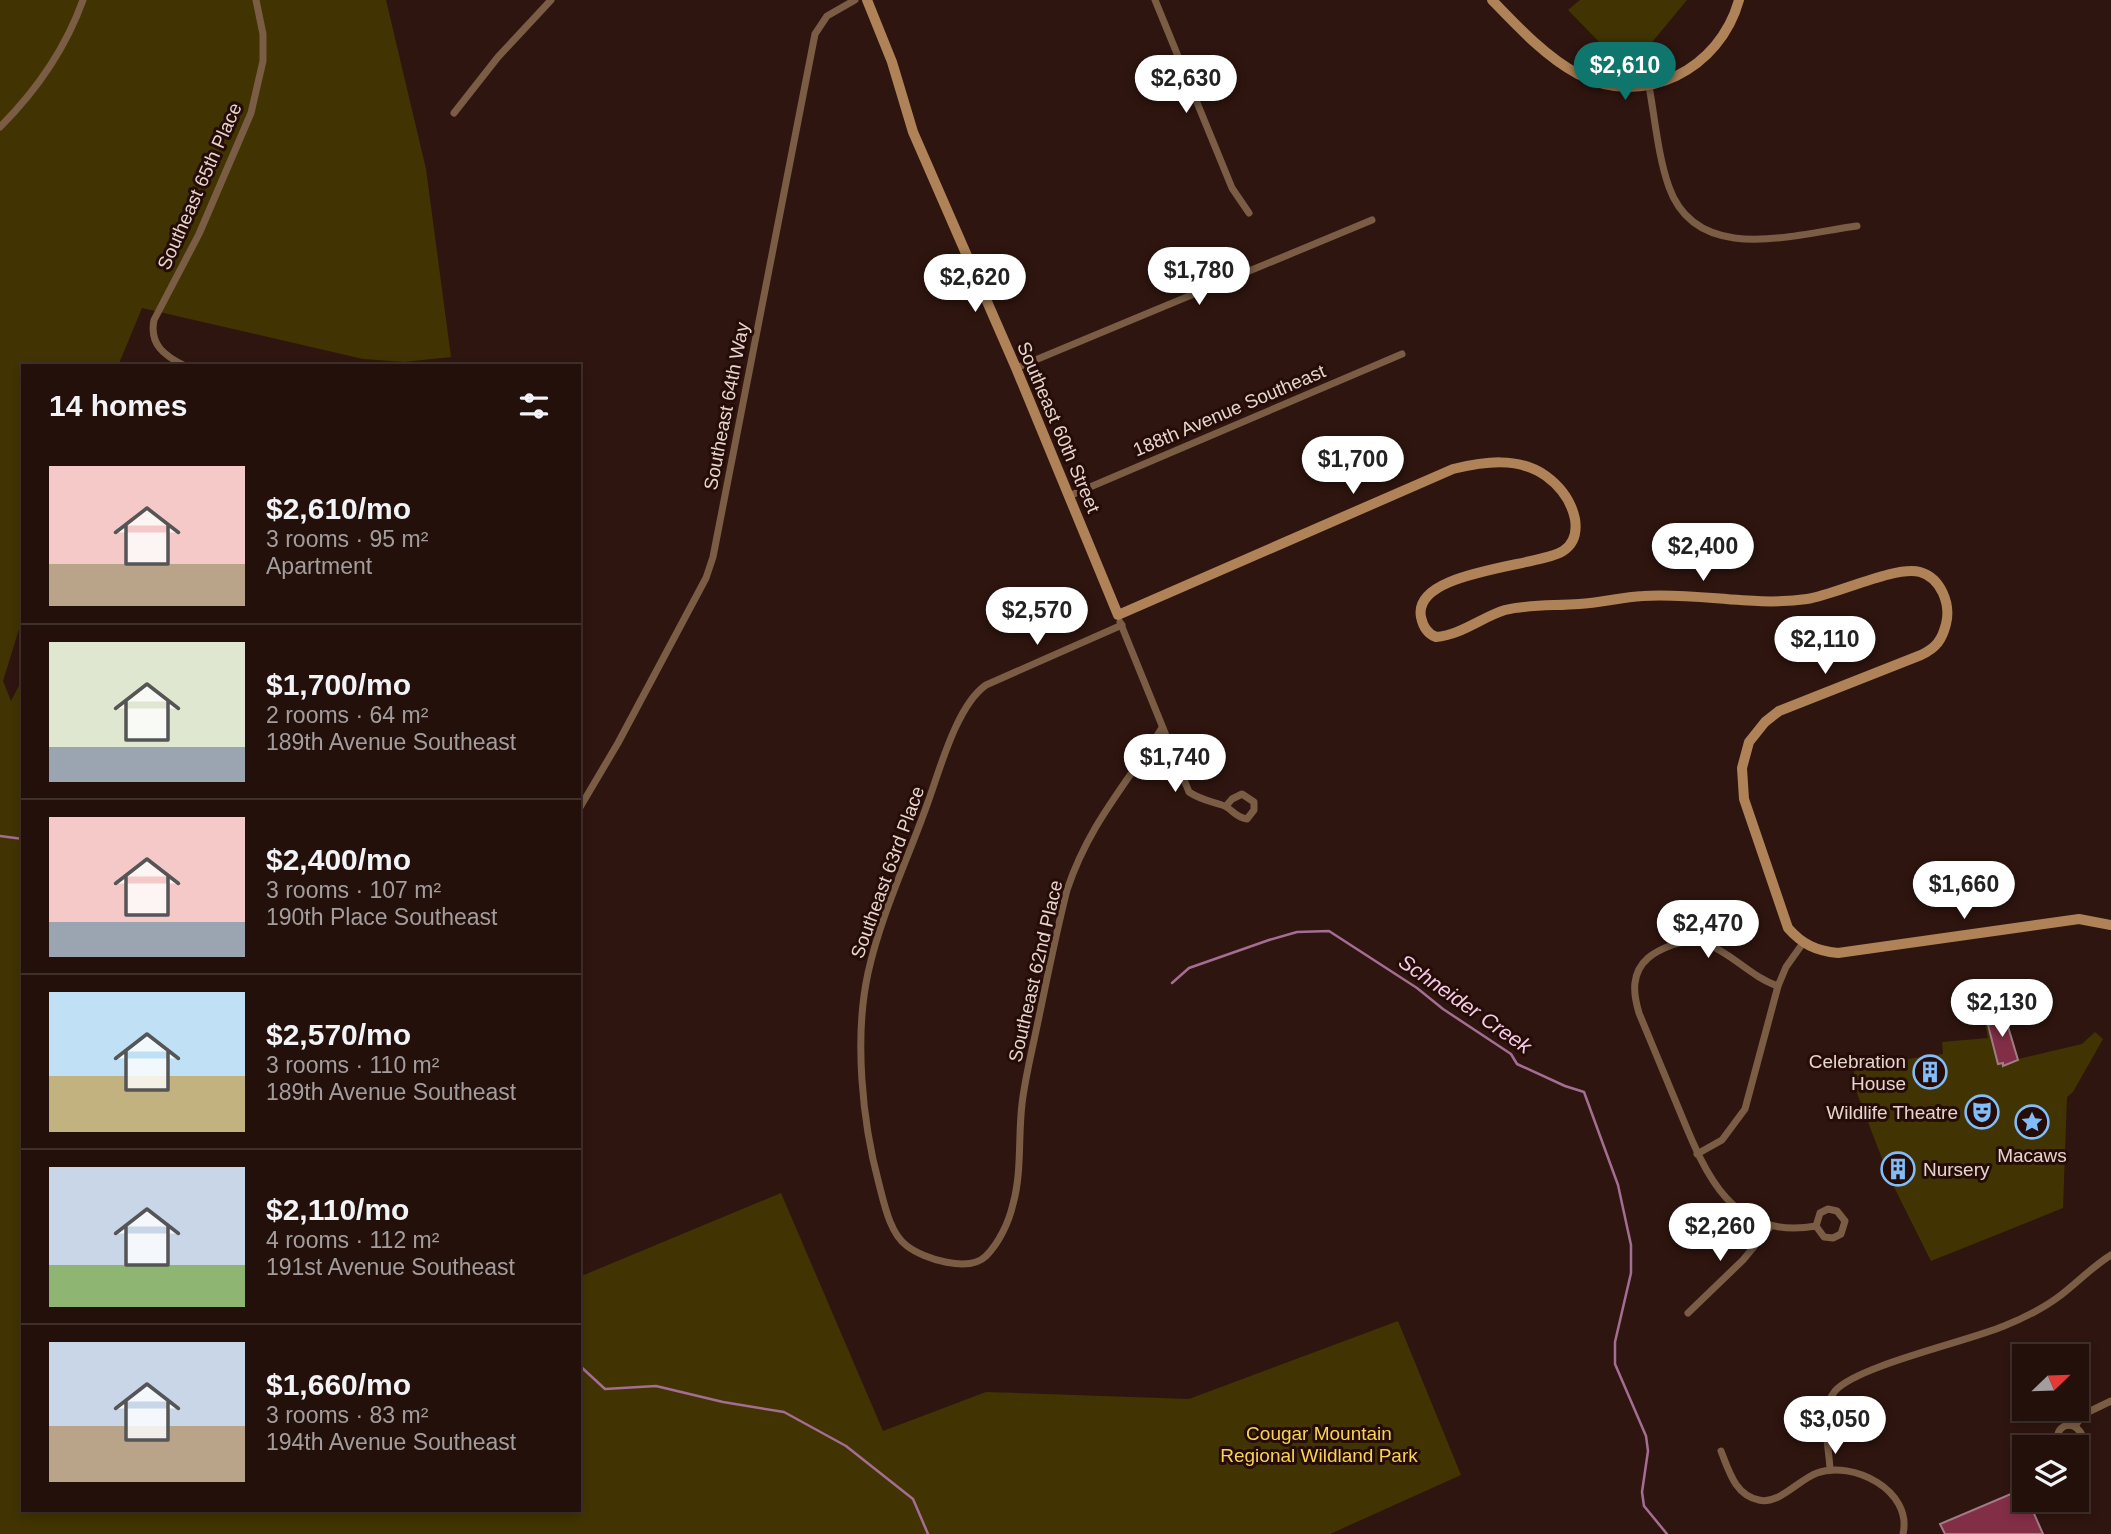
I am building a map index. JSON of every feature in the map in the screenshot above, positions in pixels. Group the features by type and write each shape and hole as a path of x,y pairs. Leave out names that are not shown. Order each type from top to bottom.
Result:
{"street":[{"path":"0,127 28,97 56,60 83,0"},
{"name":"Southeast 65th Place","path":"182,364 165,354 157,345 152,329 153,320 199,234 251,113 263,61 263,34 256,0"},
{"path":"454,113 498,57 551,0"},
{"name":"Southeast 64th Way","path":"581,806 618,743 706,578 718,531 815,34 827,16 855,0"},
{"name":"Southeast 60th Street","path":"867,0 895,73 913,132 1016,368 1189,792 1203,801 1226,806"},
{"path":"1155,0 1232,188 1249,213"},
{"path":"1493,0 1561,63 1580,75 1613,85 1649,86 1681,75 1704,59 1723,36 1739,0"},
{"path":"1649,86 1670,191 1688,218 1700,227 1715,235 1739,240 1857,226"},
{"path":"1016,368 1372,220"},
{"name":"188th Avenue Southeast","path":"1069,495 1402,354"},
{"path":"1120,620 1453,469 1503,462 1532,468 1557,485 1571,505 1575,532 1573,540 1563,551 1540,559 1491,568 1443,587 1426,599 1420,613 1430,635 1444,637 1494,614 1516,608 1583,604 1642,596 1764,602 1806,599 1912,570 1933,579 1945,598 1948,618 1937,645 1931,650 1771,716 1749,742 1741,784 1750,823 1788,928 1803,943 1815,949 1838,953 2079,919 2111,925"},
{"name":"Southeast 63rd Place","path":"997,1241 982,1259 974,1263 956,1264 915,1251 899,1238 874,1166 867,1129 862,1011 868,972 887,908 942,764 972,696 986,685 1120,620"},
{"name":"Southeast 62nd Place","path":"997,1241 1007,1224 1013,1204 1022,1103 1067,890 1076,862 1104,809 1162,729"},
{"path":"1778,986 1709,944 1692,940 1670,946 1650,957 1634,982 1639,1013 1697,1154 1716,1187 1752,1219 1770,1227 1784,1230 1816,1226"},
{"path":"1697,1154 1722,1140 1745,1110 1778,986 1786,967 1803,943"},
{"path":"1828,1209 1837,1210 1845,1221 1844,1230 1833,1238 1821,1234 1816,1226 1818,1217 1828,1209"},
{"path":"1688,1313 1743,1260 1770,1227"},
{"path":"1830,1469 1828,1403 1842,1384 1866,1372 2003,1327 2027,1316 2062,1294 2111,1255"},
{"path":"2075,1426 2084,1414 2111,1401"},
{"path":"2058,1435 2059,1429 2067,1425 2075,1426 2082,1435"},
{"path":"1721,1451 1740,1489 1754,1499 1764,1501 1773,1500 1805,1478 1830,1469 1866,1475 1886,1490 1903,1515 1903,1534"}],"green space":[{"name":"Cougar Mountain Regional Wildland Park","path":"0,0 386,0 426,169 451,357 404,362 363,359 142,308 119,364 21,364 21,622 3,681 11,701 21,682 21,1512 581,1512 581,1276 781,1193 883,1431 986,1392 1189,1399 1398,1321 1461,1475 1330,1534 0,1534"},
{"path":"1580,0 1687,0 1644,52 1607,50 1568,10"},
{"path":"2006,1015 2018,1059 2082,1044 2095,1032 2103,1039 2073,1092 2067,1097 2063,1208 1931,1261 1889,1177 1855,1088 1854,1069 1858,1066 1943,1054 1942,1042 1988,1038 1984,1019"}],"building":[{"path":"2003,1010 2018,1060 2003,1066 2003,1063 1998,1064 1988,1025 1991,1024 1988,1014"},
{"path":"2012,1494 2012,1512 2033,1512 2043,1534 1945,1534 1940,1524"}],"waterway":[{"path":"0,836 21,839"},
{"name":"Schneider Creek","path":"1172,983 1189,968 1269,940 1297,932 1329,931 1511,1054 1517,1064 1584,1092 1618,1185 1631,1245 1631,1273 1615,1342 1615,1364 1646,1436 1648,1451 1642,1492 1644,1506 1667,1534"},
{"path":"581,1367 605,1389 656,1386 723,1402 784,1412 846,1446 913,1499 928,1534"}],"place":[{"name":"Celebration House","path":"1930,1072"},
{"name":"Wildlife Theatre","path":"1982,1112"},
{"name":"Macaws","path":"2032,1122"},
{"name":"Nursery","path":"1898,1169"}]}
